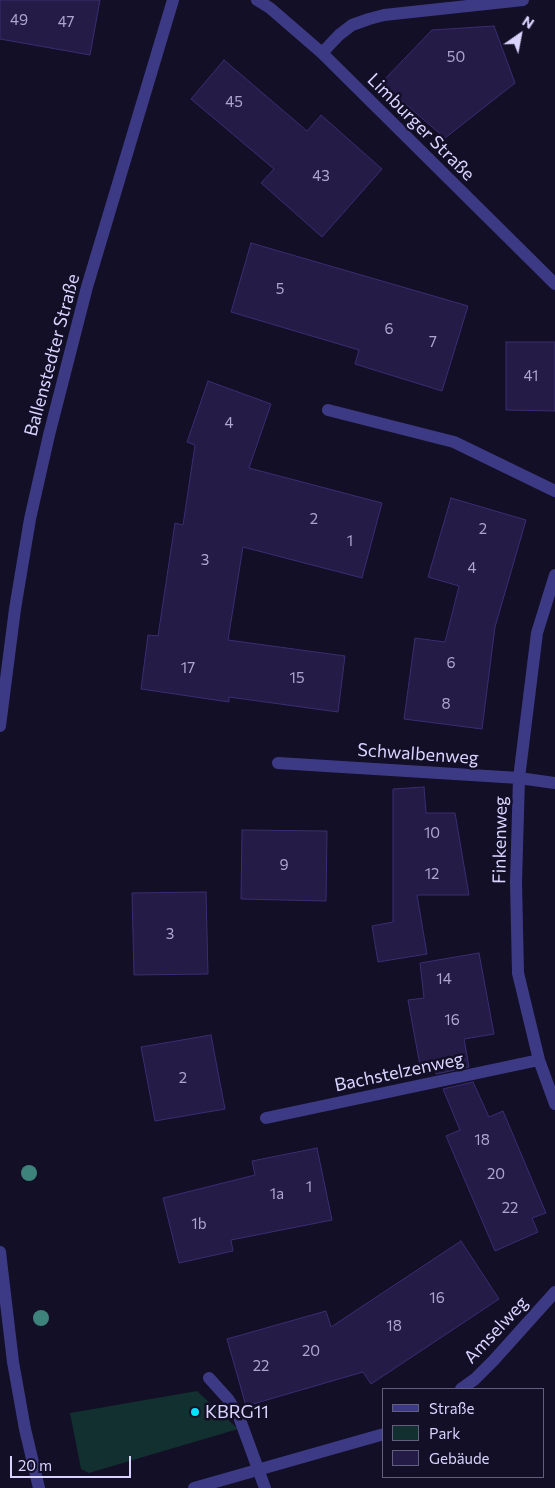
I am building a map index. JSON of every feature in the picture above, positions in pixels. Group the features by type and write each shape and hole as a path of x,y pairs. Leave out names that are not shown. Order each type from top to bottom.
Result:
{"street":[{"name":"Ballenstedter Straße","path":"0,726 30,519 49,435 87,287 173,0"},
{"name":"Limburger Straße","path":"257,0 276,12 322,53 555,284"},
{"path":"322,53 339,35 352,25 368,19 384,15 523,0"},
{"path":"328,410 454,442 555,491"},
{"name":"Finkenweg","path":"555,575 537,633 519,778 516,882 518,973 539,1060 555,1104"},
{"name":"Schwalbenweg","path":"278,763 519,778 555,783"},
{"name":"Bachstelzenweg","path":"266,1118 539,1060"},
{"path":"0,1252 9,1335 18,1393 39,1488"},
{"name":"Amselweg","path":"462,1388 494,1360 555,1292"},
{"path":"209,1378 228,1399 239,1417 265,1488"},
{"path":"194,1488 382,1435"}],"green space":[{"path":"197,1391 238,1429 89,1473 81,1469 70,1413"}],"building":[{"path":"0,0 100,0 90,55 0,39"},
{"path":"494,26 515,83 445,138 381,83 432,30"},
{"path":"224,60 307,131 321,115 382,169 322,237 261,183 274,169 191,99"},
{"path":"251,243 468,306 442,391 355,364 359,350 231,312"},
{"path":"506,342 555,342 555,411 506,410"},
{"path":"208,381 271,404 249,468 382,503 362,578 243,547 228,640 345,656 338,712 229,697 229,702 141,689 148,635 158,636 175,523 183,525 195,445 187,442"},
{"path":"451,498 526,520 495,627 482,729 404,719 415,638 445,642 459,586 428,577"},
{"path":"424,787 426,813 455,813 469,895 417,895 427,954 378,962 372,926 393,922 393,789"},
{"path":"242,830 327,831 326,901 241,899"},
{"path":"206,892 208,974 134,975 132,893"},
{"path":"479,953 494,1034 464,1039 469,1067 436,1074 434,1069 421,1071 408,1000 424,998 420,963"},
{"path":"211,1035 225,1109 155,1121 141,1047"},
{"path":"473,1082 489,1117 503,1111 546,1213 532,1218 538,1232 495,1251 446,1136 460,1130 443,1089"},
{"path":"317,1148 332,1220 231,1240 233,1251 179,1263 163,1198 255,1175 252,1161"},
{"path":"461,1241 499,1299 371,1384 363,1372 246,1406 227,1339 326,1311 331,1327"}],"place":[{"name":"KBRG11","path":"195,1412"}]}
